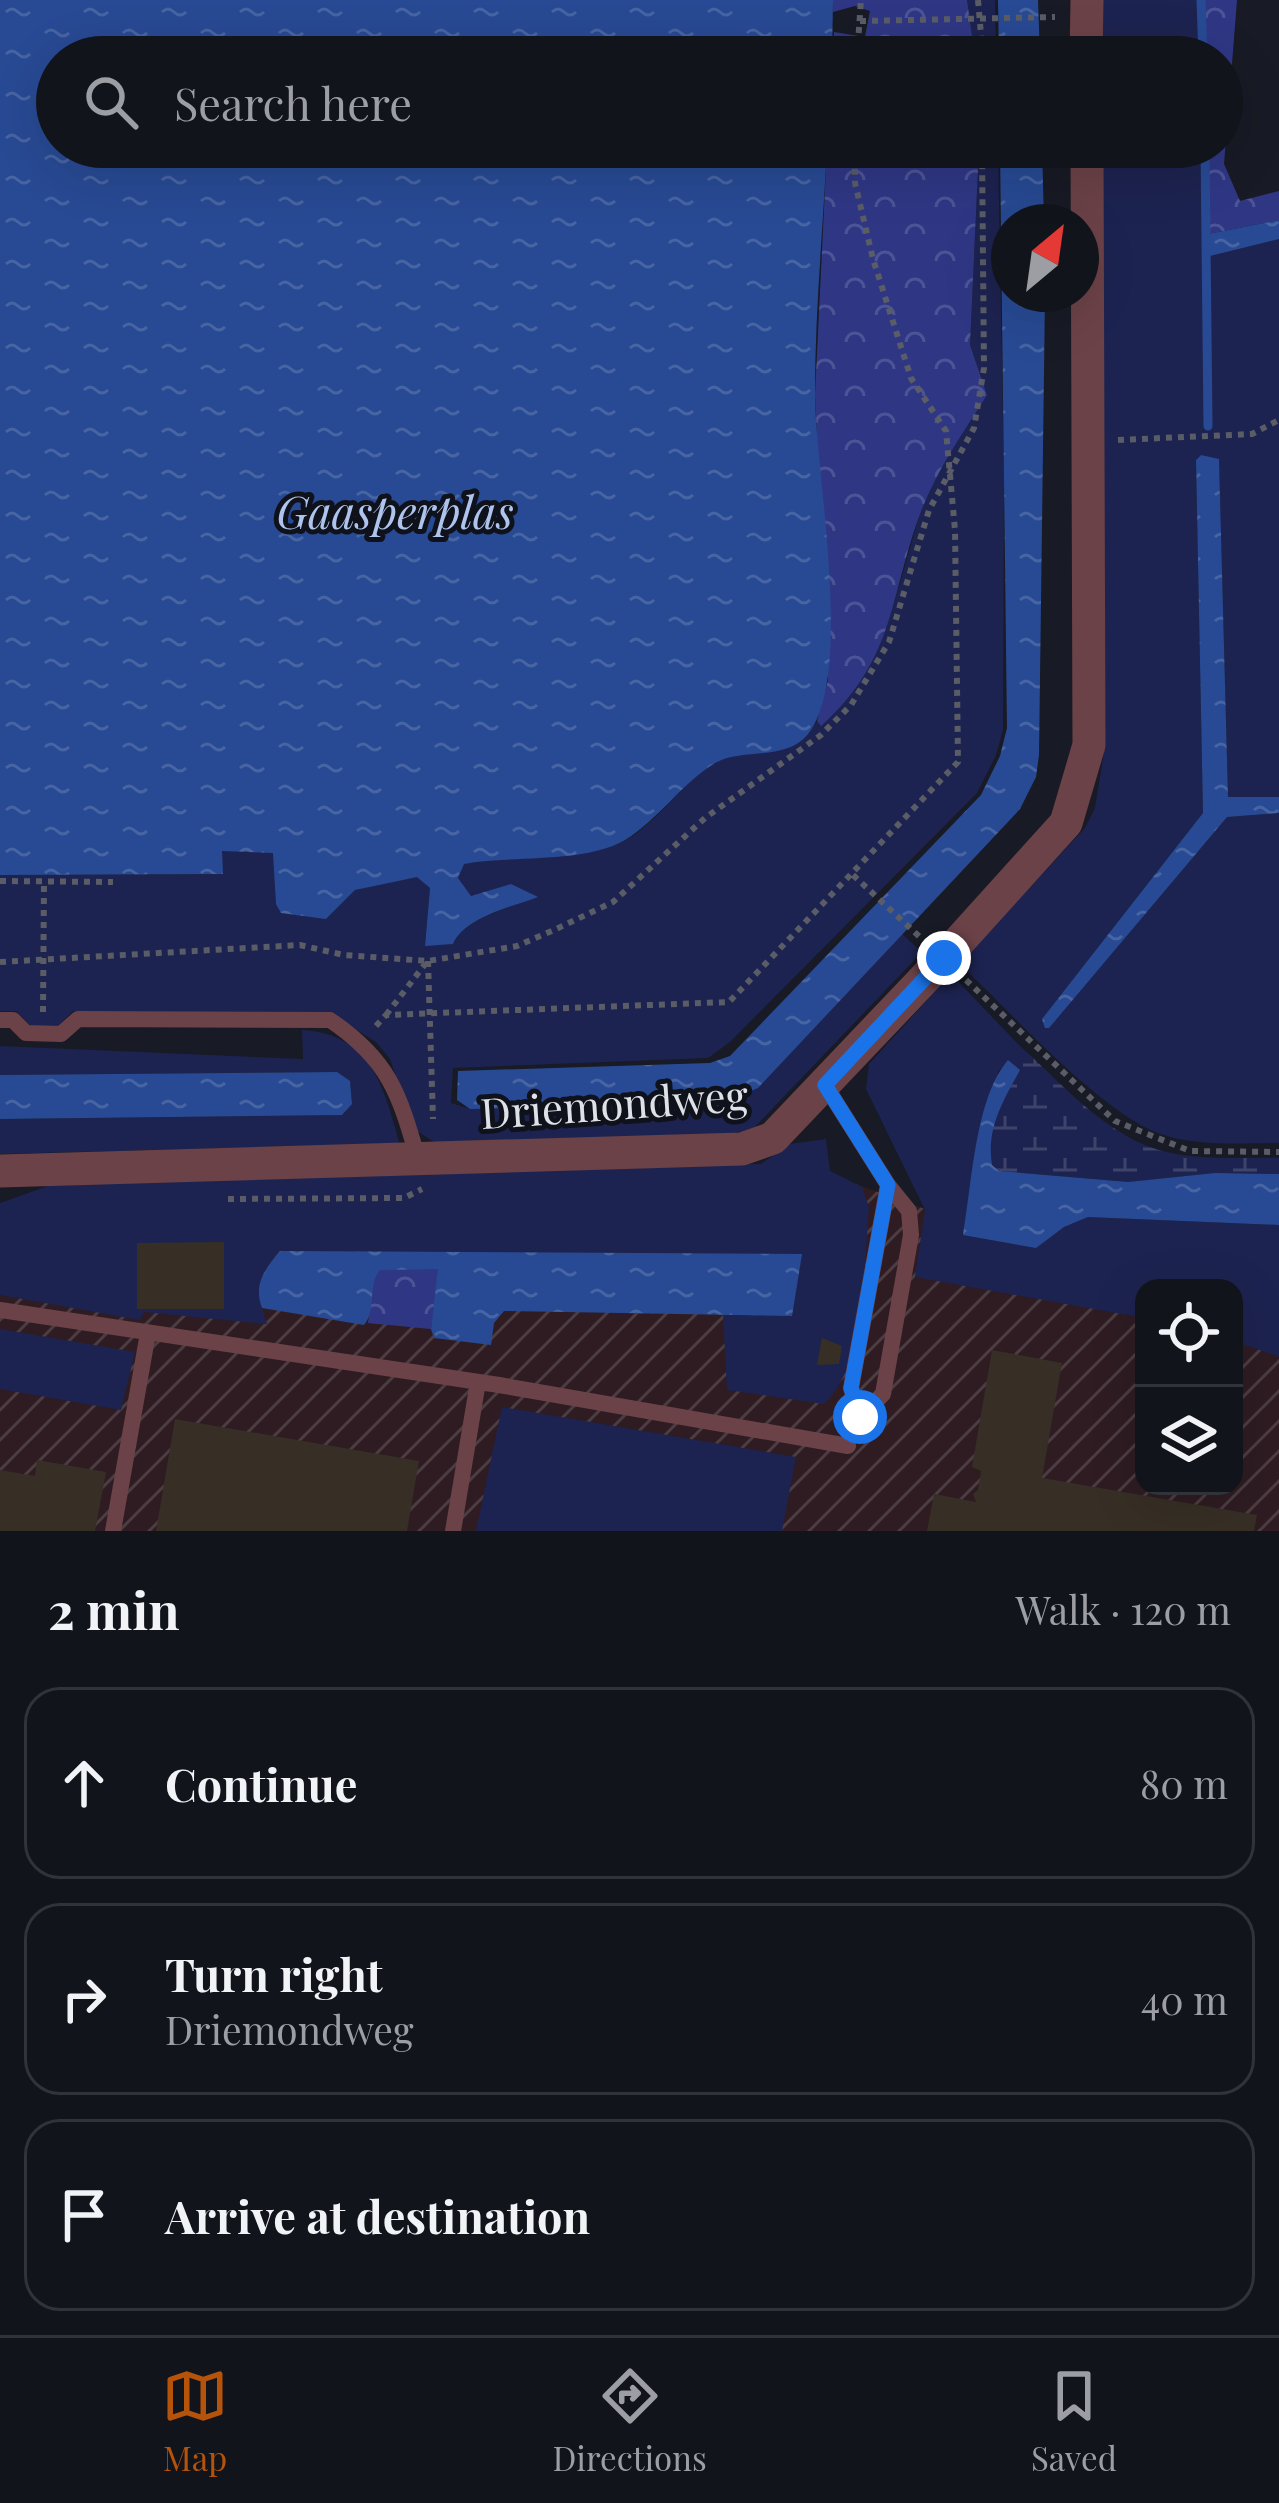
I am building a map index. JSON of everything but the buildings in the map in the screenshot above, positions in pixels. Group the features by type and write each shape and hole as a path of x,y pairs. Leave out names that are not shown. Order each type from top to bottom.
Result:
{"street":[{"name":"Driemondweg","path":"0,1171 742,1149 773,1138 825,1085 934,950 1066,824 1089,745 1087,168"}],"lane":[{"path":"0,1020 13,1020 26,1033 43,1034 62,1034 77,1019 322,1020 361,1041 388,1074 425,1159"},
{"path":"825,1085 888,1185 910,1211 911,1235 883,1394 860,1417 851,1388 888,1185"},
{"path":"0,1310 478,1382 848,1446"},
{"path":"113,1531 148,1333"},
{"path":"453,1531 478,1382"}],"path":[{"path":"859,36 861,0"},
{"path":"978,0 984,36"},
{"path":"860,21 1080,9"},
{"path":"386,1016 729,1002 958,762 953,472 946,431 911,378 873,259 855,168"},
{"path":"0,962 300,945 344,955 428,961 517,946 613,902 705,818 821,735 851,705 889,642 929,510 974,428 984,368 982,168"},
{"path":"1088,440 1252,434 1279,420"},
{"path":"853,875 1115,1121 1190,1151 1279,1152"},
{"path":"0,881 113,882"},
{"path":"43,1034 44,882"},
{"path":"361,1041 428,961"},
{"path":"425,1159 428,961"}],"shaded area":[{"path":"853,1183 994,1234 1279,1238 1279,1531 0,1531 0,1219"}],"green space":[{"path":"833,0 967,0 972,36 865,36 870,11 855,6 833,12"},
{"path":"967,0 995,0 996,36 972,36"},
{"path":"1099,0 1200,0 1200,36 1100,36"},
{"path":"1200,0 1237,0 1234,36 1200,36"},
{"path":"826,168 978,168 970,345 987,395 929,493 878,650 846,701 821,726 817,721 828,680 815,395"},
{"path":"978,168 998,168 999,204 991,204 991,312 1001,312 1003,730 977,793 730,1042 708,1058 453,1068 451,1103 470,1109 728,1101 758,1088 902,934 922,952 751,1131 443,1148 413,1128 390,1059 376,1042 330,1013 73,1011 57,1027 33,1028 16,1011 0,1011 0,875 222,874 221,850 274,853 276,904 326,919 355,890 417,876 430,888 425,945 453,944 478,920 537,897 511,884 471,896 458,878 463,864 562,856 619,843 646,826 719,761 795,743 842,704 874,656 932,485 987,395 970,345"},
{"path":"1100,168 1202,168 1202,230 1208,234 1202,258 1279,239 1279,797 1228,798 1219,460 1201,455 1196,460 1203,813 1042,1019 1049,1027 1227,817 1279,813 1279,1143 1187,1140 1135,1121 1057,1060 965,969 965,958 1085,828 1095,808 1104,752"},
{"path":"1203,168 1226,168 1240,201 1279,191 1279,220 1208,234"},
{"path":"951,974 1020,1046 998,1072 1035,1248 1088,1217 1279,1225 1279,1357 1243,1344 1243,1279 1135,1279 1135,1316 915,1277 925,1210 866,1089 869,1064"},
{"path":"302,1030 345,1042 372,1068 401,1148 0,1154 0,1119 342,1115 352,1103 350,1082 336,1072 0,1075 0,1046 303,1059"},
{"path":"1020,1046 1080,1102 1147,1146 1212,1158 1279,1158 1279,1174 1215,1173 1128,1182 1000,1171 992,1166 991,1140 1020,1070 1008,1060"},
{"path":"826,1139 830,1171 862,1187 869,1207 856,1339 838,1386 824,1404 727,1390 723,1315 792,1316 280,1251 260,1285 267,1324 144,1312 140,1320 0,1295 0,1203 65,1180 761,1164 790,1144"},
{"path":"380,1269 439,1269 431,1329 368,1323 374,1275"},
{"path":"0,1329 135,1352 121,1410 0,1389"},
{"path":"502,1407 796,1457 782,1531 476,1531"}],"water":[{"name":"Gaasperplas","path":"0,0 833,0 832,36 36,36 36,168 826,168 815,393 831,621 822,706 799,743 715,763 637,831 608,848 464,864 458,878 471,896 511,884 538,897 478,920 453,944 425,946 430,888 417,877 355,890 326,919 281,913 276,904 273,853 222,851 223,874 0,875"},
{"path":"998,0 1038,0 1039,36 999,36"},
{"path":"1000,168 1043,168 1044,204 1001,204"},
{"path":"1279,220 1279,239 1202,258 1208,234"},
{"path":"1002,312 1045,312 1039,755 1036,777 1020,809 758,1088 728,1101 685,1105 470,1109 457,1100 458,1071 710,1063 730,1056 981,795 1000,756 1007,728"},
{"path":"1201,455 1219,459 1228,797 1279,797 1279,813 1227,817 1045,1028 1042,1019 1203,813 1196,460"},
{"path":"1008,1060 1020,1070 994,1127 992,1165 999,1171 1128,1182 1215,1173 1279,1174 1279,1225 1088,1217 1064,1227 1036,1248 963,1235 982,1119 988,1096"},
{"path":"337,1072 350,1081 352,1104 342,1115 0,1119 0,1075"},
{"path":"280,1251 802,1254 792,1316 504,1311 494,1323 491,1345 434,1338 438,1269 380,1270 364,1325 262,1308 260,1284"}],"waterway":[{"path":"1201,0 1202,36"},
{"path":"1205,168 1208,426"}],"route":[{"path":"860,1417 851,1388 888,1185 825,1085 944,958"}]}
